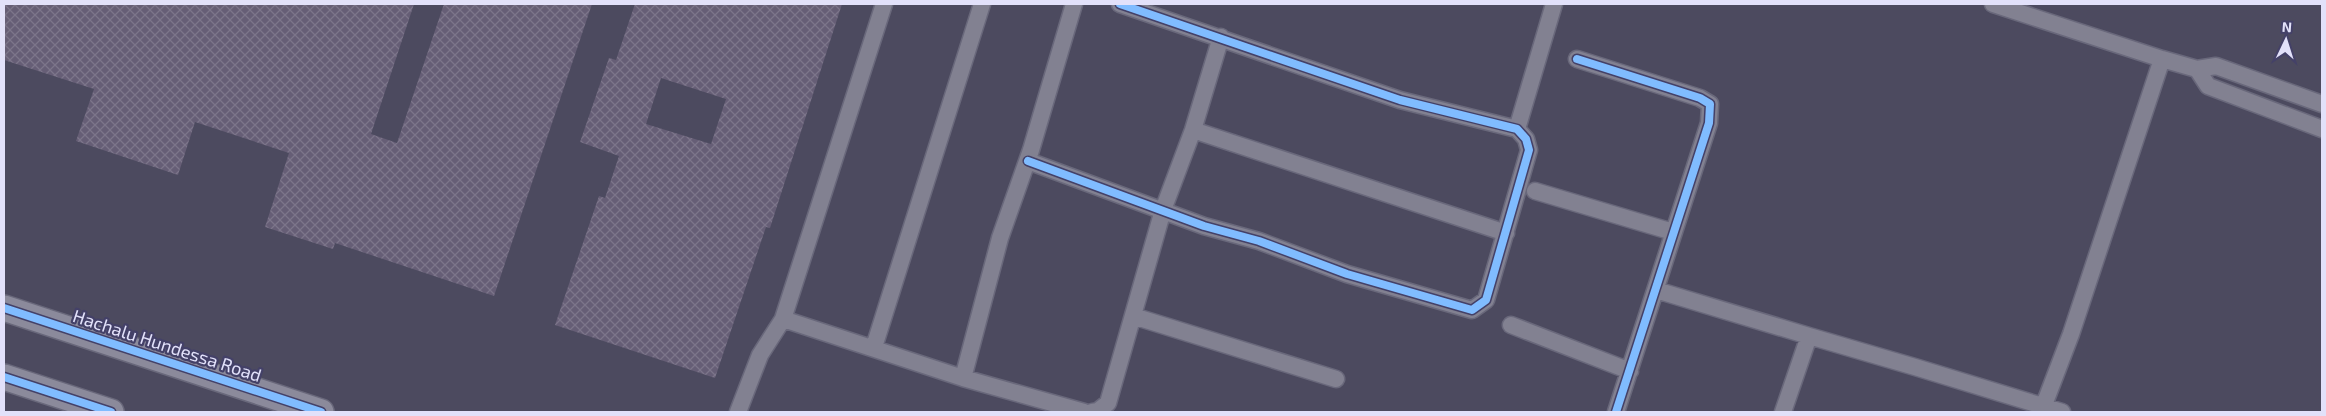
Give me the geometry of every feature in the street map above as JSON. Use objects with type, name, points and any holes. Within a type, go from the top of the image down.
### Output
[{"type":"main road","name":"Hachalu Hundessa Road","points":[[4,308],[321,412]]},
{"type":"main road","points":[[4,377],[111,412]]},
{"type":"street","points":[[738,412],[760,355],[783,319],[884,4]]},
{"type":"street","points":[[874,347],[982,4]]},
{"type":"street","points":[[963,378],[1000,238],[1028,160],[1074,4]]},
{"type":"street","points":[[1028,160],[1204,226],[1259,241],[1347,274],[1472,310],[1486,300],[1529,150],[1526,139],[1517,129],[1400,100],[1318,73],[1221,37],[1120,4]]},
{"type":"street","points":[[1517,129],[1554,4]]},
{"type":"street","points":[[1992,4],[2198,69],[2216,66],[2322,104]]},
{"type":"street","points":[[1092,412],[1098,411],[1108,403],[1163,210],[1193,130],[1221,37]]},
{"type":"street","points":[[1578,59],[1700,98],[1710,104],[1709,123],[1616,412]]},
{"type":"street","points":[[2044,406],[2072,334],[2162,59]]},
{"type":"street","points":[[2198,69],[2208,86],[2322,129]]},
{"type":"street","points":[[1193,130],[1506,233]]},
{"type":"street","points":[[1535,191],[1673,232]]},
{"type":"street","points":[[1656,290],[2062,412]]},
{"type":"street","points":[[1133,316],[1336,379]]},
{"type":"street","points":[[783,319],[874,347],[963,378],[1084,412]]},
{"type":"street","points":[[1511,325],[1630,371]]},
{"type":"street","points":[[1783,412],[1809,336]]},
{"type":"building","points":[[4,4],[414,4],[371,134],[397,143],[444,4],[592,4],[494,296],[335,243],[333,249],[265,227],[289,153],[195,122],[178,175],[76,141],[94,89],[4,60]]},
{"type":"building","points":[[635,4],[842,4],[770,228],[766,227],[715,378],[555,325],[599,196],[605,198],[619,156],[580,142],[609,58],[616,60]],"holes":[[[661,78],[726,99],[711,144],[646,124]]]},
{"type":"cycle path","points":[[1028,161],[1204,226],[1259,241],[1347,274],[1472,310],[1486,300],[1529,150],[1526,139],[1517,129],[1400,100],[1120,4]]},
{"type":"cycle path","points":[[1577,59],[1700,98],[1710,104],[1709,123],[1616,412]]},
{"type":"cycle path","points":[[4,308],[321,412]]},
{"type":"cycle path","points":[[4,377],[111,412]]}]
